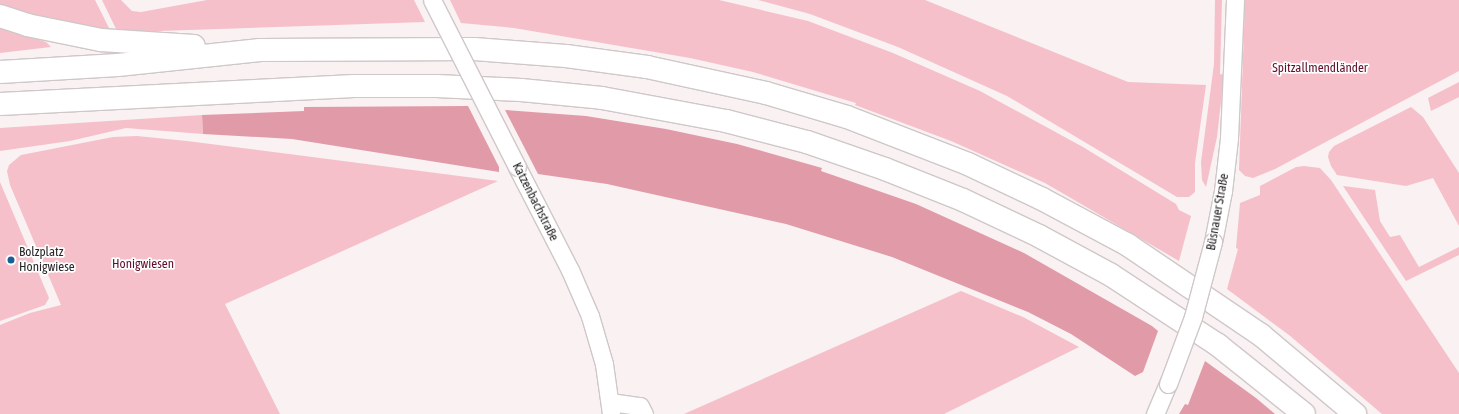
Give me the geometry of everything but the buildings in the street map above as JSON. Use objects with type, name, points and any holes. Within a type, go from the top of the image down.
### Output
[{"type":"highway","points":[[0,16],[34,27],[101,40],[191,46],[231,53]]},
{"type":"highway","points":[[0,72],[118,65],[231,53],[354,48],[474,49],[543,54],[609,62],[724,83],[806,104],[890,133],[1005,180],[1128,245],[1175,275],[1261,335],[1355,414]]},
{"type":"highway","points":[[0,104],[354,86],[521,90],[602,98],[691,114],[807,142],[886,169],[988,211],[1076,255],[1147,298],[1218,345],[1304,414]]},
{"type":"street","name":"Katzenbachstraße","points":[[432,0],[570,270],[590,316],[604,364],[611,408]]},
{"type":"street","name":"Büsnauer Straße","points":[[1155,414],[1193,318],[1213,242],[1223,191],[1229,138],[1235,0]]},
{"type":"street","points":[[611,408],[640,406],[644,414]]},
{"type":"green space","points":[[0,0],[95,0],[110,30],[43,18],[0,6]]},
{"type":"green space","points":[[102,0],[121,0],[132,11],[141,12],[207,0],[414,0],[425,22],[130,32],[117,31]]},
{"type":"green space","points":[[450,0],[719,0],[808,21],[893,53],[980,91],[1083,147],[1176,204],[1179,210],[1191,216],[1179,261],[1045,183],[951,141],[855,105],[856,103],[753,72],[690,58],[514,28],[461,23]]},
{"type":"green space","points":[[758,0],[925,0],[1128,82],[1206,85],[1195,163],[1195,192],[1189,197],[1177,197],[1007,96],[898,47],[810,14]]},
{"type":"green space","points":[[1215,0],[1222,0],[1220,74],[1224,75],[1217,137],[1206,187],[1202,180],[1201,162],[1214,64]]},
{"type":"green space","name":"Spitzallmendländer","points":[[1245,0],[1459,0],[1459,71],[1275,169],[1253,178],[1245,176],[1239,170]]},
{"type":"green space","points":[[0,27],[46,42],[51,47],[0,53]]},
{"type":"green space","points":[[1459,82],[1459,97],[1431,111],[1428,98]]},
{"type":"green space","points":[[1411,107],[1423,117],[1459,173],[1459,226],[1433,178],[1406,186],[1337,175],[1331,166],[1328,157],[1329,152],[1334,146]]},
{"type":"green space","points":[[202,115],[203,134],[126,128],[70,141],[0,151],[0,128]]},
{"type":"green space","name":"Honigwiesen","points":[[137,136],[187,141],[498,181],[225,304],[280,414],[0,414],[0,325],[30,313],[61,305],[10,185],[7,171],[9,165],[21,155],[113,137]]},
{"type":"green space","points":[[1304,166],[1320,168],[1331,180],[1459,373],[1459,414],[1382,414],[1289,335],[1227,289],[1238,249],[1236,248],[1240,203],[1260,195],[1260,186],[1296,167]]},
{"type":"green space","points":[[0,182],[49,298],[45,305],[0,321]]},
{"type":"green space","points":[[1343,186],[1375,190],[1380,221],[1390,237],[1400,235],[1419,267],[1459,247],[1459,255],[1406,281]]},
{"type":"green space","points":[[961,291],[1023,317],[1079,347],[944,414],[684,414]]},
{"type":"shaded area","points":[[468,106],[499,167],[499,172],[292,139],[203,134],[202,115],[304,111],[304,107]]},
{"type":"shaded area","points":[[505,110],[586,116],[666,129],[737,144],[822,168],[821,171],[916,204],[1024,253],[1152,326],[1158,331],[1143,372],[1135,376],[1071,334],[1028,312],[892,257],[786,224],[607,184],[538,174]]},
{"type":"shaded area","points":[[1205,361],[1256,398],[1275,414],[1179,414],[1185,404],[1188,405]]},
{"type":"place","name":"Bolzplatz Honigwiese","points":[[11,260]]}]
